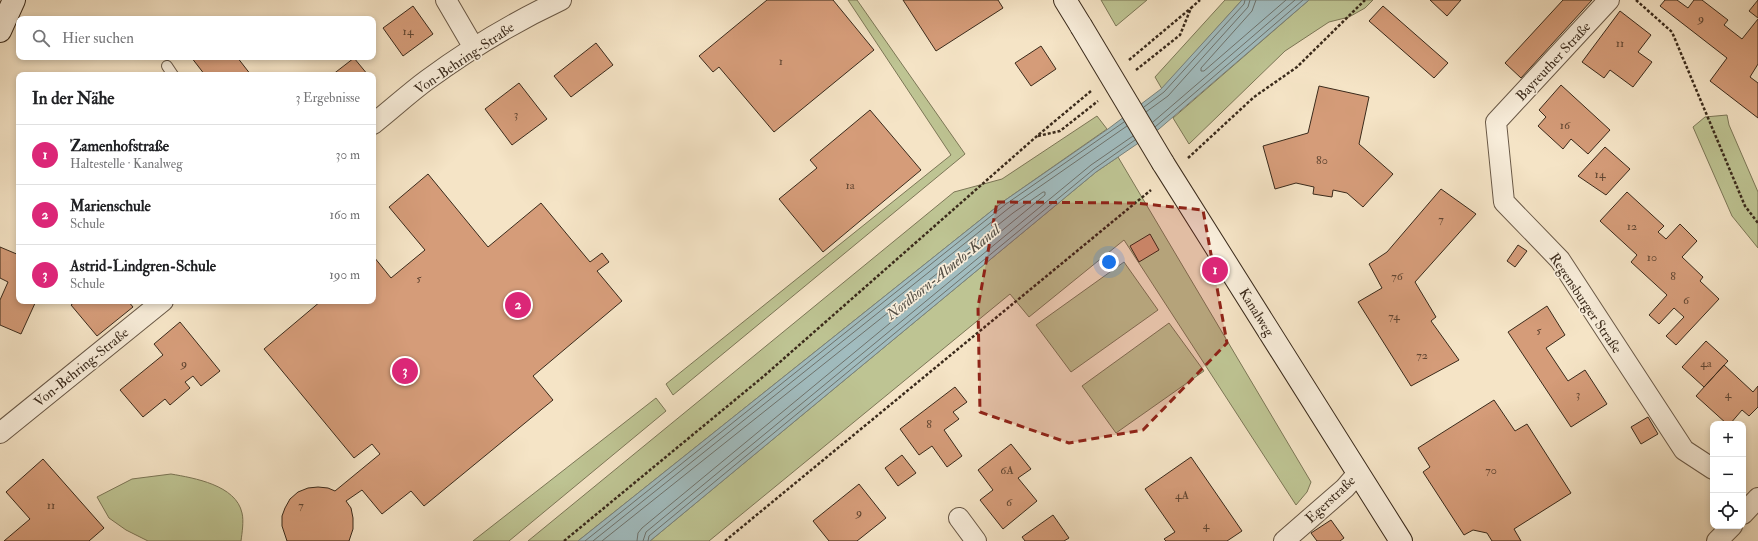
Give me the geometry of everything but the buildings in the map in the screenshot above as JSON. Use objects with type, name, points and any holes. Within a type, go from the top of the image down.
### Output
[{"type":"street","points":[[0,31],[14,0]]},
{"type":"street","points":[[446,0],[474,48]]},
{"type":"street","name":"Von-Behring-Straße","points":[[376,122],[427,80],[474,48],[523,18],[561,0]]},
{"type":"street","name":"Kanalweg","points":[[1065,0],[1167,169],[1401,541]]},
{"type":"street","name":"Bayreuther Straße","points":[[1496,122],[1609,0]]},
{"type":"street","name":"Regensburger Straße","points":[[1496,122],[1504,202],[1560,260],[1684,450],[1710,467]]},
{"type":"street","name":"Von-Behring-Straße","points":[[0,433],[159,304]]},
{"type":"street","name":"Egerstraße","points":[[1284,541],[1345,488],[1358,473]]},
{"type":"street","points":[[1746,490],[1758,498],[1746,511]]},
{"type":"street","points":[[959,518],[976,541]]},
{"type":"street","points":[[1717,541],[1729,529]]},
{"type":"lane","points":[[167,66],[171,72]]},
{"type":"path","points":[[564,541],[764,376],[1037,136],[1200,0]]},
{"type":"path","points":[[725,541],[1167,169],[1254,97],[1297,67],[1365,0]]},
{"type":"path","points":[[1636,0],[1672,32],[1745,206],[1758,223]]},
{"type":"path","points":[[1180,35],[1191,8]]},
{"type":"highlighted area","points":[[997,202],[1135,203],[1203,210],[1227,343],[1143,430],[1069,443],[980,412],[978,307]]},
{"type":"green space","points":[[848,0],[857,0],[965,154],[673,395],[666,384],[951,155]]},
{"type":"green space","points":[[1101,0],[1147,0],[1116,26]]},
{"type":"green space","points":[[1225,0],[1242,0],[1162,89],[1155,77]]},
{"type":"green space","points":[[1309,0],[1373,0],[1365,8],[1349,17],[1329,22],[1285,51],[1189,144],[1173,118]]},
{"type":"green space","points":[[1727,115],[1729,125],[1758,192],[1758,248],[1732,216],[1693,127],[1705,117]]},
{"type":"green space","points":[[1097,116],[1107,129],[1004,201],[578,541],[528,541],[954,192],[1002,179]]},
{"type":"green space","points":[[1118,157],[1311,482],[1307,492],[1296,505],[1124,240],[1029,317],[1010,294],[709,541],[650,541],[1096,172]]},
{"type":"green space","points":[[1124,262],[1158,310],[1071,372],[1036,325]]},
{"type":"green space","points":[[1169,323],[1204,371],[1116,433],[1082,386]]},
{"type":"green space","points":[[656,398],[666,411],[509,541],[473,541]]},
{"type":"green space","points":[[171,474],[213,484],[232,496],[238,503],[243,516],[241,541],[148,541],[126,530],[109,518],[97,497],[132,479]]},
{"type":"water","name":"Nordhorn-Almelo-Kanal","points":[[1242,0],[1309,0],[1159,129],[1096,172],[650,541],[578,541],[1004,201],[1108,129],[1161,89]]},
{"type":"place","name":"Zamenhofstraße","points":[[1215,270]]},
{"type":"place","name":"Marienschule","points":[[518,305]]},
{"type":"place","name":"Astrid-Lindgren-Schule","points":[[405,371]]}]
